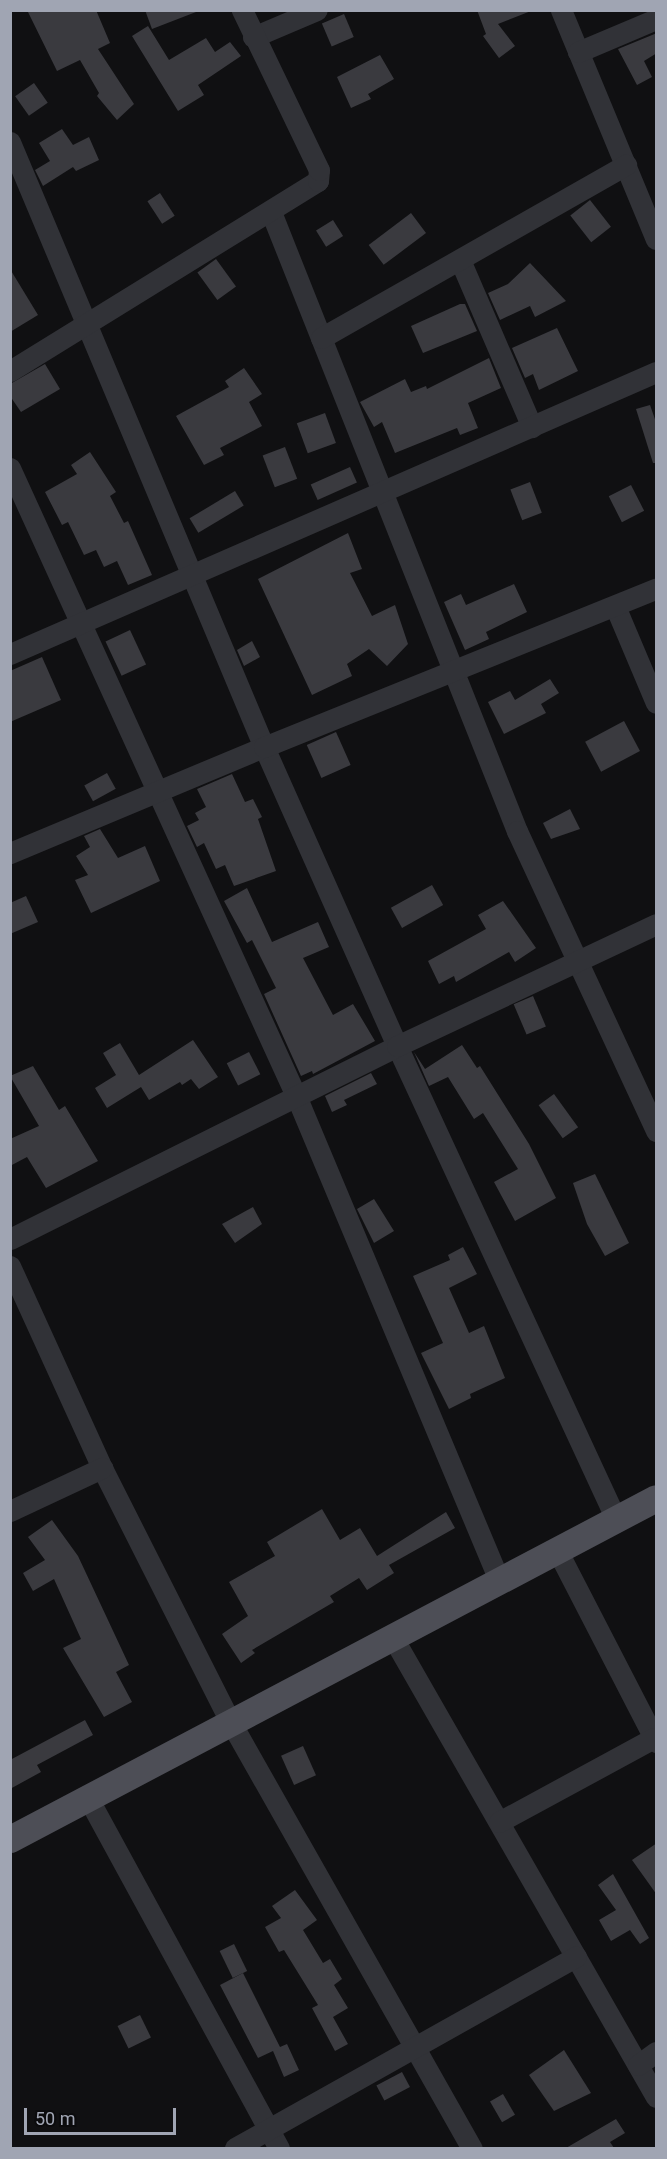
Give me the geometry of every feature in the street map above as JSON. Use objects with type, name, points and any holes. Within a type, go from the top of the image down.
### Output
[{"type":"main road","points":[[10,1839],[230,1721],[657,1498]]},
{"type":"street","points":[[10,371],[271,212],[320,176],[242,10]]},
{"type":"street","points":[[253,37],[317,10]]},
{"type":"street","points":[[561,10],[657,240]]},
{"type":"street","points":[[578,52],[657,19]]},
{"type":"street","points":[[10,142],[84,326],[264,747],[397,1046],[616,1520]]},
{"type":"street","points":[[321,338],[626,165]]},
{"type":"street","points":[[271,212],[380,492],[517,831],[576,963],[657,1131]]},
{"type":"street","points":[[460,260],[532,427]]},
{"type":"street","points":[[10,654],[657,372]]},
{"type":"street","points":[[10,468],[159,790],[297,1098],[499,1580]]},
{"type":"street","points":[[10,853],[452,670],[657,590]]},
{"type":"street","points":[[615,606],[657,703]]},
{"type":"street","points":[[10,1239],[297,1098],[397,1046],[657,924]]},
{"type":"street","points":[[10,1266],[102,1468],[230,1721],[472,2148]]},
{"type":"street","points":[[10,1511],[102,1468]]},
{"type":"street","points":[[499,1822],[655,1740],[557,1550]]},
{"type":"street","points":[[392,1636],[657,2097]]},
{"type":"street","points":[[88,1798],[274,2139]]},
{"type":"street","points":[[235,2148],[274,2139],[416,2050],[576,1957]]},
{"type":"street","points":[[638,2065],[657,2052]]},
{"type":"building","points":[[27,10],[96,10],[110,43],[98,49],[134,104],[117,120],[97,96],[99,93],[80,60],[57,71]]},
{"type":"building","points":[[145,10],[196,10],[196,12],[152,29]]},
{"type":"building","points":[[477,10],[531,11],[498,24],[515,46],[499,58],[483,36],[486,34]]},
{"type":"building","points":[[344,14],[354,37],[332,46],[322,23]]},
{"type":"building","points":[[148,26],[169,60],[206,38],[215,52],[230,42],[241,56],[198,85],[204,95],[178,111],[132,36]]},
{"type":"building","points":[[657,33],[657,53],[644,61],[652,77],[637,85],[618,49]]},
{"type":"building","points":[[380,55],[394,79],[368,94],[371,99],[351,108],[337,77]]},
{"type":"building","points":[[34,83],[48,103],[29,116],[15,96]]},
{"type":"building","points":[[62,129],[73,145],[89,137],[99,160],[76,171],[73,167],[43,186],[35,170],[50,161],[39,143]]},
{"type":"building","points":[[160,193],[175,216],[162,224],[147,201]]},
{"type":"building","points":[[590,200],[611,227],[591,242],[570,215]]},
{"type":"building","points":[[411,213],[426,233],[384,265],[369,245]]},
{"type":"building","points":[[333,220],[343,236],[326,247],[316,231]]},
{"type":"building","points":[[216,259],[236,287],[217,300],[197,273]]},
{"type":"building","points":[[530,263],[566,301],[535,317],[530,306],[500,320],[488,293],[508,284]]},
{"type":"building","points":[[10,269],[38,315],[10,332]]},
{"type":"building","points":[[460,304],[465,304],[477,331],[423,353],[411,326]]},
{"type":"building","points":[[557,328],[578,371],[539,390],[533,374],[525,378],[512,348]]},
{"type":"building","points":[[489,358],[501,388],[468,403],[478,428],[460,435],[457,428],[395,453],[382,422],[374,427],[360,402],[405,379],[411,392],[426,386],[427,389]]},
{"type":"building","points":[[45,364],[60,389],[21,412],[10,396],[10,384]]},
{"type":"building","points":[[244,368],[262,394],[249,402],[262,426],[220,448],[224,455],[204,465],[176,416],[229,387],[225,381]]},
{"type":"building","points":[[650,405],[657,425],[657,463],[653,463],[636,409]]},
{"type":"building","points":[[325,413],[336,443],[308,453],[297,423]]},
{"type":"building","points":[[285,447],[297,479],[275,487],[263,456]]},
{"type":"building","points":[[90,452],[116,492],[110,496],[124,523],[128,521],[152,575],[128,585],[117,561],[104,567],[96,550],[84,555],[68,522],[62,525],[45,492],[77,474],[71,465]]},
{"type":"building","points":[[350,467],[357,483],[318,500],[311,484]]},
{"type":"building","points":[[530,482],[542,513],[522,520],[510,490]]},
{"type":"building","points":[[631,485],[644,511],[622,522],[609,496]]},
{"type":"building","points":[[235,491],[244,506],[198,533],[190,518]]},
{"type":"building","points":[[348,533],[362,569],[350,573],[372,616],[395,605],[408,644],[387,666],[369,649],[347,664],[352,676],[312,695],[258,579]]},
{"type":"building","points":[[514,584],[527,612],[486,632],[489,639],[465,650],[444,602],[461,594],[466,605]]},
{"type":"building","points":[[130,630],[146,664],[122,676],[106,641]]},
{"type":"building","points":[[252,641],[260,657],[244,666],[237,650]]},
{"type":"building","points":[[42,657],[61,700],[10,722],[10,671]]},
{"type":"building","points":[[550,679],[559,693],[541,704],[546,713],[504,734],[488,702],[510,691],[515,700]]},
{"type":"building","points":[[624,721],[640,751],[601,772],[585,742]]},
{"type":"building","points":[[336,732],[351,765],[321,778],[307,745]]},
{"type":"building","points":[[107,773],[116,789],[93,801],[84,786]]},
{"type":"building","points":[[232,774],[245,802],[253,799],[262,817],[258,819],[276,871],[234,886],[225,865],[216,869],[204,843],[197,847],[187,826],[199,820],[195,813],[206,807],[197,789]]},
{"type":"building","points":[[570,809],[580,829],[551,839],[543,823]]},
{"type":"building","points":[[100,829],[118,858],[145,846],[160,881],[91,913],[75,880],[88,875],[76,856],[90,847],[84,836]]},
{"type":"building","points":[[432,885],[443,905],[402,928],[391,908]]},
{"type":"building","points":[[247,888],[272,942],[318,922],[329,947],[303,958],[333,1015],[353,1004],[375,1041],[313,1074],[312,1071],[301,1076],[264,994],[276,988],[252,940],[247,943],[224,901]]},
{"type":"building","points":[[26,896],[38,922],[10,934],[10,903]]},
{"type":"building","points":[[503,901],[536,948],[515,962],[509,952],[456,982],[454,976],[439,984],[428,961],[486,929],[478,915]]},
{"type":"building","points":[[533,996],[546,1026],[527,1035],[514,1004]]},
{"type":"building","points":[[193,1040],[218,1077],[199,1089],[191,1079],[182,1085],[180,1082],[149,1100],[141,1087],[107,1108],[95,1088],[116,1075],[103,1053],[120,1043],[139,1075]]},
{"type":"building","points":[[462,1045],[477,1068],[480,1066],[529,1144],[556,1198],[515,1221],[494,1182],[518,1169],[483,1113],[474,1119],[448,1077],[429,1086],[414,1052],[425,1069]]},
{"type":"building","points":[[249,1052],[260,1074],[238,1086],[227,1063]]},
{"type":"building","points":[[33,1066],[59,1110],[65,1106],[98,1161],[46,1188],[27,1157],[10,1166],[10,1139],[39,1126],[10,1076]]},
{"type":"building","points":[[371,1073],[377,1084],[344,1100],[347,1105],[332,1112],[325,1096]]},
{"type":"building","points":[[554,1094],[578,1127],[563,1138],[539,1105]]},
{"type":"building","points":[[595,1174],[629,1243],[605,1256],[587,1224],[573,1183]]},
{"type":"building","points":[[374,1199],[394,1231],[374,1243],[357,1209]]},
{"type":"building","points":[[253,1207],[262,1224],[235,1243],[222,1224]]},
{"type":"building","points":[[463,1247],[477,1274],[449,1288],[469,1333],[484,1326],[505,1378],[470,1394],[471,1398],[449,1409],[421,1353],[443,1343],[413,1276],[450,1260],[448,1255]]},
{"type":"building","points":[[322,1509],[340,1540],[360,1528],[377,1556],[446,1512],[455,1528],[389,1565],[394,1573],[367,1590],[359,1578],[330,1596],[334,1602],[252,1650],[255,1653],[241,1663],[222,1634],[248,1616],[229,1582],[275,1556],[267,1542]]},
{"type":"building","points":[[52,1520],[78,1556],[129,1665],[116,1672],[132,1702],[104,1717],[63,1648],[81,1639],[54,1579],[33,1591],[23,1573],[45,1560],[28,1537]]},
{"type":"building","points":[[85,1720],[93,1735],[37,1765],[41,1772],[10,1789],[10,1760]]},
{"type":"building","points":[[303,1746],[316,1775],[294,1785],[281,1756]]},
{"type":"building","points":[[657,1843],[657,1895],[632,1860]]},
{"type":"building","points":[[613,1874],[649,1938],[640,1944],[630,1930],[611,1941],[599,1920],[616,1910],[598,1885]]},
{"type":"building","points":[[295,1890],[317,1920],[303,1930],[323,1963],[330,1959],[342,1979],[334,1985],[348,2008],[333,2017],[348,2044],[335,2051],[312,2008],[318,2005],[284,1950],[279,1952],[265,1927],[281,1918],[272,1906]]},
{"type":"building","points":[[234,1944],[247,1971],[233,1978],[220,1951]]},
{"type":"building","points":[[243,1973],[280,2047],[287,2044],[299,2070],[284,2077],[273,2051],[258,2058],[220,1985]]},
{"type":"building","points":[[140,2015],[151,2037],[128,2048],[118,2026]]},
{"type":"building","points":[[564,2050],[591,2093],[554,2111],[529,2075]]},
{"type":"building","points":[[402,2072],[410,2087],[384,2101],[376,2086]]},
{"type":"building","points":[[503,2094],[515,2115],[502,2122],[490,2102]]},
{"type":"building","points":[[616,2119],[625,2133],[610,2142],[614,2148],[566,2148]]}]
